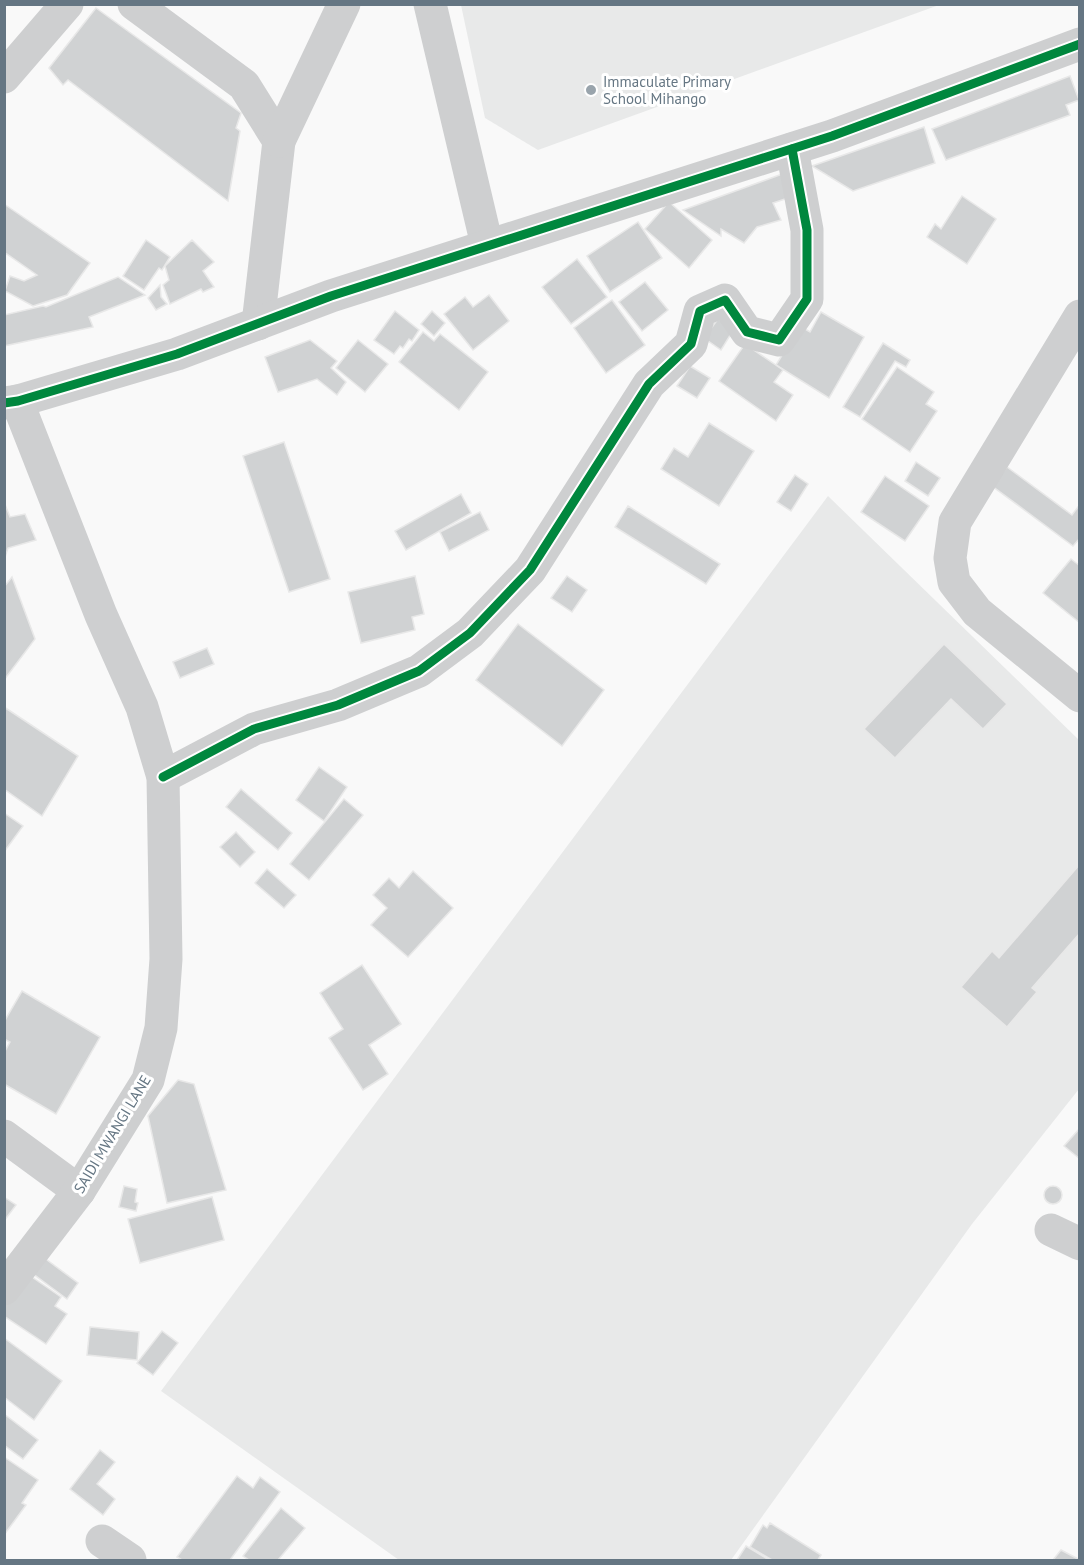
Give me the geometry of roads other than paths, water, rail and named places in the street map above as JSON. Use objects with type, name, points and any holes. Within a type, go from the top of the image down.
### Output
[{"type":"street","points":[[4,77],[67,4]]},
{"type":"street","points":[[134,4],[244,85],[279,141]]},
{"type":"street","points":[[258,324],[279,141],[344,4]]},
{"type":"street","points":[[430,4],[487,245]]},
{"type":"street","points":[[11,402],[177,354],[331,296],[832,136],[1080,44]]},
{"type":"street","points":[[163,777],[255,729],[338,705],[418,670],[470,633],[530,570],[649,384],[691,344],[700,311],[725,300],[747,332],[779,340],[807,298],[807,230],[792,149]]},
{"type":"street","points":[[1080,316],[955,522],[950,558],[954,582],[977,612],[1080,696]]},
{"type":"street","name":"SAIDI MWANGI LANE","points":[[4,1289],[79,1191],[148,1080],[161,1028],[166,959],[163,777],[142,707],[11,402]]},
{"type":"street","points":[[4,1136],[79,1191]]},
{"type":"street","points":[[102,1541],[130,1560]]},
{"type":"place","name":"Immaculate Primary School Mihango","points":[[591,90]]}]
